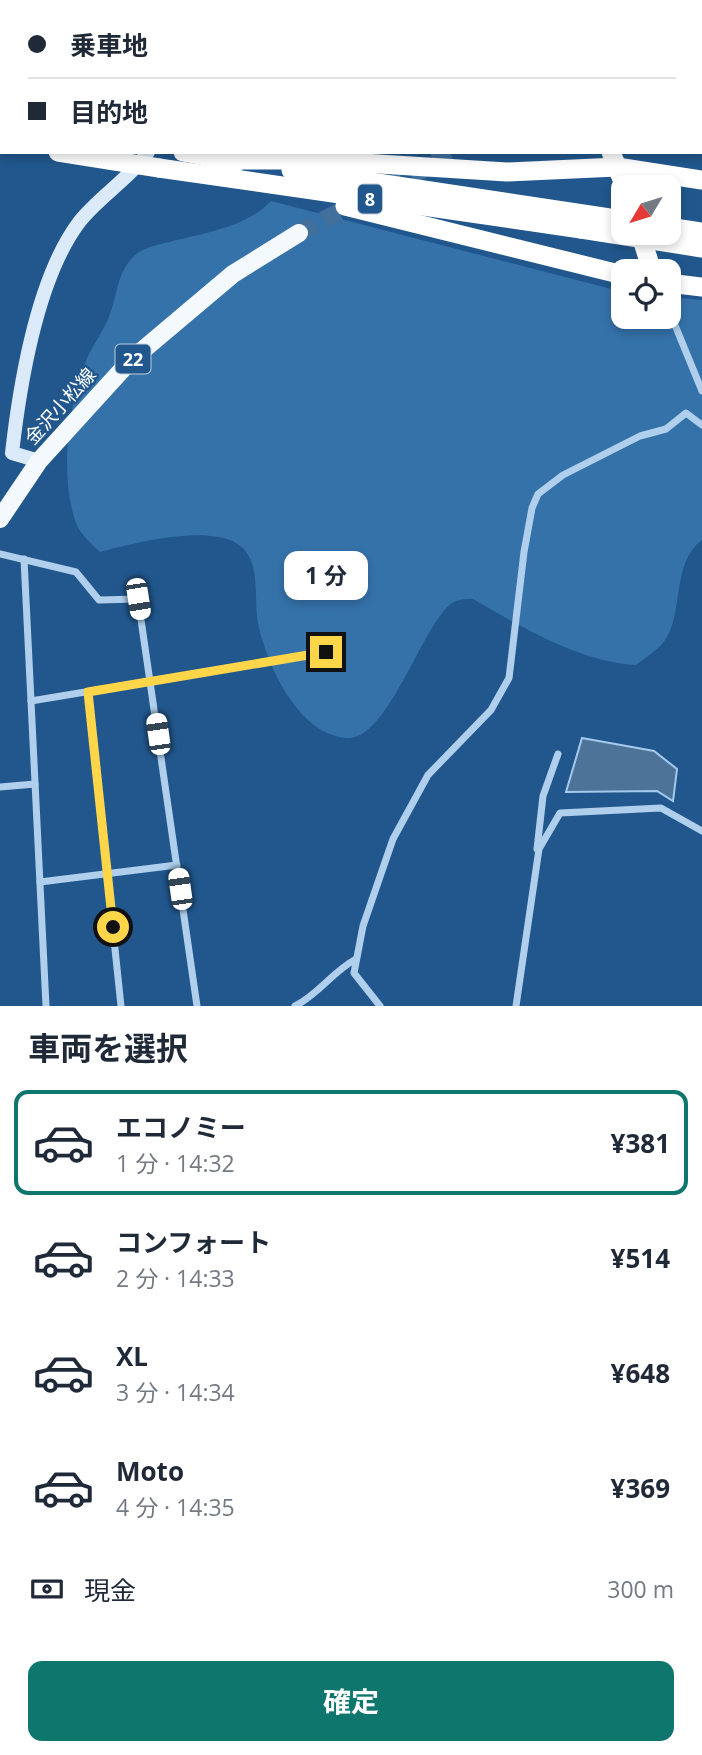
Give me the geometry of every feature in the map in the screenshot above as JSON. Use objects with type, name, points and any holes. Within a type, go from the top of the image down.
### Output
[{"type":"highway","name":"8","points":[[82,154],[224,168],[582,222],[702,248]]},
{"type":"highway","name":"8","points":[[188,154],[224,168],[611,272]]},
{"type":"highway","name":"8","points":[[224,168],[315,160],[507,172],[614,160],[702,180]]},
{"type":"highway","name":"8","points":[[582,222],[611,221]]},
{"type":"highway","points":[[681,229],[702,232]]},
{"type":"highway","points":[[681,284],[702,286]]},
{"type":"main road","name":"金沢小松線","points":[[0,519],[38,461],[131,360],[233,274],[299,233]]},
{"type":"street","points":[[38,461],[12,453],[19,394],[53,271],[80,222],[131,174],[154,160]]},
{"type":"street","points":[[677,329],[702,391]]},
{"type":"street","points":[[380,1006],[354,973],[379,875],[393,839],[428,775],[491,710],[509,678],[524,552],[532,508],[538,494],[563,475],[640,436],[666,429],[686,413],[702,425]]},
{"type":"street","points":[[0,554],[76,572],[99,600],[138,599],[197,1006]]},
{"type":"street","points":[[24,559],[46,1006]]},
{"type":"street","points":[[31,701],[326,652]]},
{"type":"street","points":[[88,692],[121,1006]]},
{"type":"street","points":[[516,1006],[543,796],[558,754]]},
{"type":"street","points":[[0,787],[35,784]]},
{"type":"street","points":[[536,864],[539,849],[560,813],[661,808],[702,831]]},
{"type":"street","points":[[40,882],[177,865]]},
{"type":"street","points":[[295,1006],[322,989],[339,968],[356,960]]},
{"type":"shaded area","points":[[271,201],[611,289],[611,329],[681,329],[681,298],[702,300],[702,540],[692,550],[686,562],[671,629],[655,650],[636,665],[593,657],[552,641],[473,599],[460,600],[452,603],[441,615],[404,680],[376,722],[361,734],[346,738],[329,734],[314,725],[300,712],[279,680],[259,628],[254,570],[245,550],[236,543],[206,536],[169,537],[100,552],[83,535],[76,523],[68,483],[71,417],[81,375],[108,319],[124,269],[134,256],[146,248],[210,232],[249,218]]},
{"type":"shaded area","points":[[582,738],[654,751],[677,769],[673,801],[657,791],[566,792]]},
{"type":"tunnel","points":[[387,188],[451,154]]},
{"type":"tunnel","points":[[299,233],[359,202]]},
{"type":"route","points":[[113,927],[88,692],[326,652]]}]
